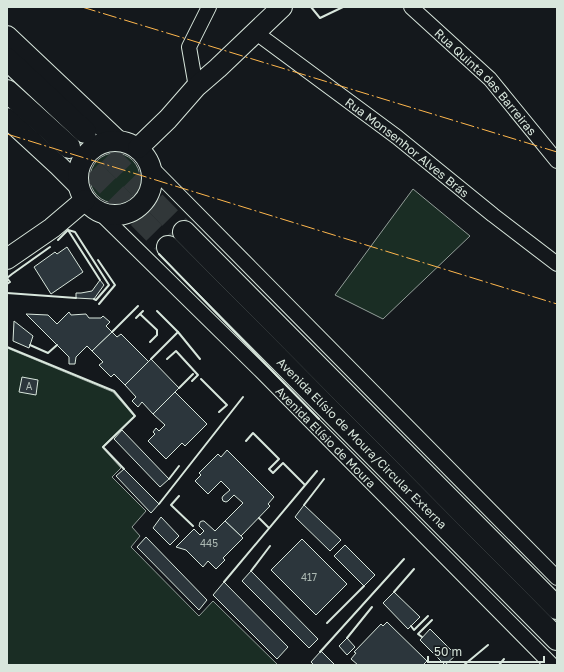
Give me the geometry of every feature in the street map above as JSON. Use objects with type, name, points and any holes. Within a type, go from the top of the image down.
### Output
[{"type":"highway","points":[[7,59],[85,132]]},
{"type":"highway","points":[[7,91],[69,147]]},
{"type":"highway","name":"Avenida Elísio de Moura/Circular Externa","points":[[184,232],[557,608]]},
{"type":"highway","name":"Avenida Elísio de Moura/Circular Externa","points":[[168,247],[557,639]]},
{"type":"street","points":[[196,87],[189,47],[209,7]]},
{"type":"street","points":[[138,148],[168,119],[196,87],[282,7]]},
{"type":"street","name":"Rua Quinta das Barreiras","points":[[411,7],[490,79],[557,161]]},
{"type":"street","name":"Rua Monsenhor Alves Brás","points":[[255,32],[397,136],[493,215],[557,264]]},
{"type":"street","points":[[7,36],[102,124],[117,140]]},
{"type":"street","points":[[7,118],[59,166],[87,199],[110,215],[122,215],[134,210],[143,202],[150,192],[152,180],[151,167]]},
{"type":"street","points":[[87,199],[78,174],[80,163],[87,153],[95,146],[106,141],[117,140],[129,143],[138,148],[146,157],[151,167],[557,578]]},
{"type":"street","points":[[7,259],[52,228],[87,199]]},
{"type":"street","name":"Avenida Elísio de Moura","points":[[87,199],[262,372],[552,665]]},
{"type":"green space","points":[[110,153],[120,153],[133,160],[140,173],[140,183],[133,196],[120,203],[110,203],[101,199],[94,192],[90,183],[90,173],[94,164],[101,157]]},
{"type":"green space","points":[[413,189],[470,236],[383,319],[335,295]]},
{"type":"green space","points":[[7,348],[113,392],[134,416],[102,447],[121,468],[112,477],[146,511],[132,527],[140,536],[131,547],[199,616],[213,601],[278,665],[7,664]]},
{"type":"building","points":[[67,247],[83,272],[51,294],[34,267],[55,252],[57,254]]},
{"type":"building","points":[[100,280],[104,285],[94,299],[76,298],[76,293],[92,291]]},
{"type":"building","points":[[69,312],[71,315],[86,314],[89,318],[101,318],[103,316],[110,322],[106,326],[112,332],[92,351],[87,346],[76,357],[75,364],[69,364],[69,357],[26,314],[48,315],[57,324]]},
{"type":"building","points":[[14,321],[33,336],[29,348],[13,341]]},
{"type":"building","points":[[112,332],[117,337],[121,334],[149,362],[125,385],[114,374],[111,377],[99,365],[103,362],[92,351]]},
{"type":"building","points":[[151,359],[179,388],[153,414],[142,402],[138,407],[132,401],[136,397],[125,385]]},
{"type":"building","points":[[22,377],[38,380],[36,395],[19,392]]},
{"type":"building","points":[[175,392],[207,424],[185,446],[182,443],[166,459],[148,441],[155,434],[153,432],[156,428],[159,431],[165,425],[153,414]]},
{"type":"building","points":[[122,430],[169,479],[160,487],[114,439]]},
{"type":"building","points":[[227,450],[274,497],[268,504],[270,506],[241,536],[225,521],[243,503],[234,495],[228,501],[223,501],[223,496],[230,490],[221,481],[208,494],[195,481],[201,475],[199,473],[218,454],[221,457]]},
{"type":"building","points":[[124,469],[159,504],[151,513],[116,476]]},
{"type":"building","points":[[304,505],[341,540],[330,551],[295,517]]},
{"type":"building","points":[[161,517],[179,536],[170,545],[153,528]]},
{"type":"building","points":[[204,521],[215,531],[225,521],[243,538],[223,558],[225,560],[216,569],[208,561],[203,567],[186,550],[176,547],[194,529],[200,535],[204,531],[199,526],[200,522]]},
{"type":"building","points":[[146,537],[207,600],[199,610],[137,547]]},
{"type":"building","points":[[302,539],[347,584],[316,615],[271,570]]},
{"type":"building","points":[[345,545],[375,575],[364,586],[334,556]]},
{"type":"building","points":[[251,571],[318,639],[309,648],[242,581]]},
{"type":"building","points":[[224,582],[288,647],[277,659],[213,595]]},
{"type":"building","points":[[394,592],[420,617],[408,629],[383,603]]},
{"type":"building","points":[[387,622],[427,661],[423,665],[358,665],[351,659],[356,653],[354,652],[381,624],[383,626]]},
{"type":"building","points":[[430,629],[456,655],[445,665],[420,640]]},
{"type":"building","points":[[347,638],[355,647],[347,655],[339,646]]},
{"type":"building","points":[[321,651],[335,665],[314,665],[311,662]]},
{"type":"tunnel","points":[[85,132],[184,232]]},
{"type":"tunnel","points":[[69,147],[168,247]]},
{"type":"wall","points":[[311,7],[320,18],[343,7]]},
{"type":"wall","points":[[68,230],[75,232],[109,285],[96,300],[94,299]]},
{"type":"wall","points":[[58,240],[68,230],[100,280]]},
{"type":"wall","points":[[7,284],[10,282],[7,278],[50,247]]},
{"type":"wall","points":[[159,254],[319,419]]},
{"type":"wall","points":[[98,260],[115,285],[99,304]]},
{"type":"wall","points":[[7,293],[76,298]]},
{"type":"wall","points":[[112,332],[138,306]]},
{"type":"wall","points":[[136,318],[143,311]]},
{"type":"wall","points":[[157,311],[178,332],[200,359]]},
{"type":"wall","points":[[140,314],[157,330],[157,335],[150,342]]},
{"type":"wall","points":[[151,359],[178,332]]},
{"type":"wall","points":[[30,345],[48,353],[57,345]]},
{"type":"wall","points":[[7,347],[114,391],[135,416],[103,447],[124,469]]},
{"type":"wall","points":[[167,359],[176,351],[198,375],[192,381]]},
{"type":"wall","points":[[179,388],[193,374]]},
{"type":"wall","points":[[201,379],[227,405],[219,412]]},
{"type":"wall","points":[[159,504],[243,397]]},
{"type":"wall","points":[[246,441],[253,433],[279,459],[269,469],[273,473],[283,463],[305,485]]},
{"type":"wall","points":[[169,479],[179,466]]},
{"type":"wall","points":[[224,582],[317,471]]},
{"type":"wall","points":[[304,505],[324,479]]},
{"type":"wall","points":[[179,496],[171,505],[193,526]]},
{"type":"wall","points":[[259,518],[269,528]]},
{"type":"wall","points":[[251,571],[270,546]]},
{"type":"wall","points":[[320,652],[404,559]]},
{"type":"wall","points":[[394,592],[414,569]]},
{"type":"wall","points":[[327,623],[364,586]]},
{"type":"wall","points":[[347,638],[372,607]]},
{"type":"wall","points":[[411,626],[414,630],[428,616]]},
{"type":"wall","points":[[422,637],[418,634],[432,620]]},
{"type":"wall","points":[[464,665],[488,645]]},
{"type":"wall","points":[[499,665],[504,659]]},
{"type":"power","points":[[82,7],[557,152]]},
{"type":"power","points":[[7,134],[557,304]]}]
